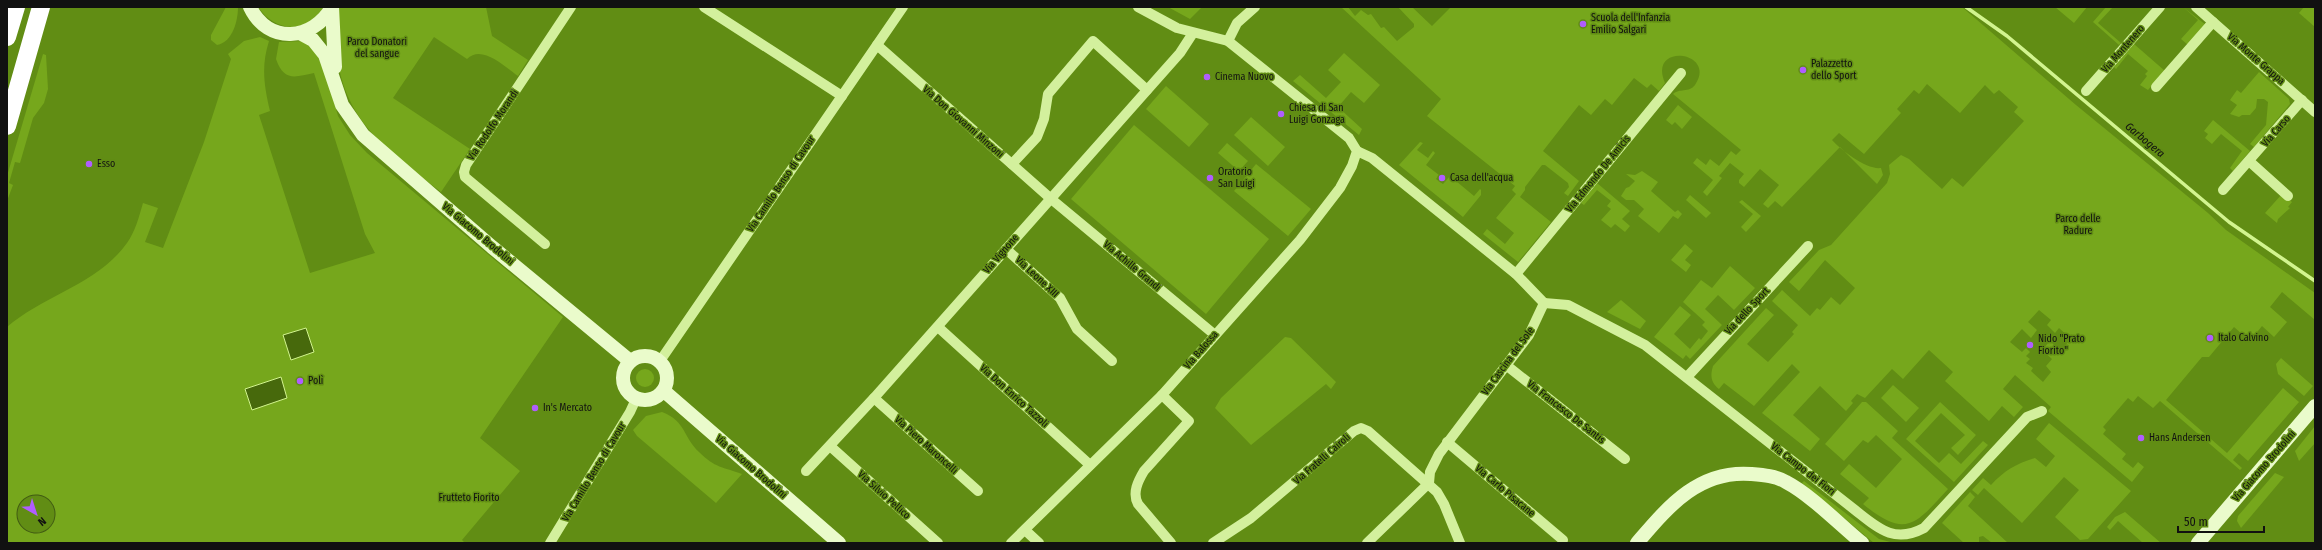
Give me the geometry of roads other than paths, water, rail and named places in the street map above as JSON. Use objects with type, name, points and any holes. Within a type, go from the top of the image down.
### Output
[{"type":"highway","points":[[7,37],[16,7]]},
{"type":"highway","points":[[7,126],[41,7]]},
{"type":"street","points":[[250,7],[258,20],[269,29],[284,34],[300,33],[319,24],[332,7]]},
{"type":"street","name":"Via Giacomo Brodolini","points":[[332,7],[332,35],[338,96]]},
{"type":"street","name":"Via Rodolfo Morandi","points":[[545,244],[466,177],[464,172],[466,165],[571,7]]},
{"type":"street","points":[[704,7],[842,96]]},
{"type":"street","name":"Via Camillo Benso di Cavour","points":[[660,361],[903,7]]},
{"type":"street","points":[[1138,7],[1177,28],[1228,41],[1349,138],[1357,151],[1372,158],[1388,170],[1516,274],[1544,303]]},
{"type":"street","points":[[1228,41],[1237,24],[1256,7]]},
{"type":"street","name":"Via Montenero","points":[[2086,90],[2160,7]]},
{"type":"street","name":"Via Monte Grappa","points":[[2196,7],[2315,112]]},
{"type":"street","points":[[2156,87],[2213,22]]},
{"type":"street","name":"Via Giacomo Brodolini","points":[[300,33],[313,40],[325,55],[338,96],[355,126],[377,148],[492,247],[630,361]]},
{"type":"street","name":"Via Vignone","points":[[806,471],[938,327],[1050,198],[1180,54],[1193,33]]},
{"type":"street","points":[[1012,164],[1037,137],[1044,119],[1048,94],[1093,41],[1147,90]]},
{"type":"street","name":"Via Don Giovanni Minzoni","points":[[877,45],[1050,198]]},
{"type":"street","name":"Via Edmondo De Amicis","points":[[1516,274],[1681,73]]},
{"type":"street","name":"Via Carso","points":[[2224,190],[2302,100]]},
{"type":"street","name":"Via Balossa","points":[[1011,543],[1162,395],[1276,268],[1314,222],[1348,175],[1357,151]]},
{"type":"street","points":[[2249,161],[2288,196]]},
{"type":"street","name":"Via Achille Grandi","points":[[1050,198],[1215,335]]},
{"type":"street","name":"Via dello Sport","points":[[1687,377],[1808,246]]},
{"type":"street","name":"Via Leone XIII","points":[[1006,249],[1060,298],[1077,329],[1112,361]]},
{"type":"street","name":"Via Campo dei Fiori","points":[[1544,303],[1563,304],[1581,310],[1646,345],[1877,527],[1898,535],[1907,535],[1924,528],[2027,416],[2042,411]]},
{"type":"street","name":"Via Cascina del Sole","points":[[1429,483],[1434,463],[1447,442],[1529,335],[1544,303]]},
{"type":"street","name":"Via Don Enrico Tazzoli","points":[[938,327],[1090,465]]},
{"type":"street","points":[[642,356],[648,356],[660,361],[668,375],[664,391],[654,399],[636,399],[626,390],[622,378],[623,372],[630,361],[642,356]]},
{"type":"street","name":"Via Francesco De Santis","points":[[1506,365],[1625,459]]},
{"type":"street","name":"Via Giacomo Brodolini","points":[[664,391],[839,543]]},
{"type":"street","points":[[1162,395],[1189,421],[1144,471],[1137,484],[1136,496],[1138,504],[1171,543]]},
{"type":"street","name":"Via Piero Maroncelli","points":[[874,398],[978,491]]},
{"type":"street","name":"Via Camillo Benso di Cavour","points":[[550,543],[636,399]]},
{"type":"street","name":"Via Giacomo Brodolini","points":[[2198,543],[2315,406]]},
{"type":"street","name":"Via Fratelli Cairoli","points":[[1213,543],[1251,518],[1354,431],[1361,428],[1368,431],[1414,473],[1429,483]]},
{"type":"street","name":"Via Carlo Pisacane","points":[[1447,442],[1563,540]]},
{"type":"street","name":"Via Silvio Pellico","points":[[830,446],[938,543]]},
{"type":"street","points":[[1637,543],[1666,509],[1687,491],[1711,478],[1742,473],[1772,476],[1787,482],[1862,543]]},
{"type":"street","points":[[1367,543],[1429,483],[1444,504],[1460,543]]},
{"type":"street","points":[[1025,530],[1039,543]]},
{"type":"waterway","name":"Garbogera","points":[[1966,7],[2007,36],[2229,222],[2315,281]]},
{"type":"place","name":"Scuola dell'Infanzia Emilio Salgari","points":[[1583,24]]},
{"type":"place","name":"Palazzetto dello Sport","points":[[1803,70]]},
{"type":"place","name":"Cinema Nuovo","points":[[1207,77]]},
{"type":"place","name":"Chiesa di San Luigi Gonzaga","points":[[1281,114]]},
{"type":"place","name":"Esso","points":[[89,164]]},
{"type":"place","name":"Oratorio San Luigi","points":[[1210,178]]},
{"type":"place","name":"Casa dell'acqua","points":[[1442,178]]},
{"type":"place","name":"Italo Calvino","points":[[2210,338]]},
{"type":"place","name":"Nido \"Prato Fiorito\"","points":[[2030,345]]},
{"type":"place","name":"Polì","points":[[300,381]]},
{"type":"place","name":"In's Mercato","points":[[535,408]]},
{"type":"place","name":"Hans Andersen","points":[[2141,438]]},
{"type":"park label","name":"Parco Donatori del sangue","points":[[377,48]]},
{"type":"park label","name":"Parco delle Radure","points":[[2078,224]]},
{"type":"park label","name":"Frutteto Fiorito","points":[[469,498]]}]
